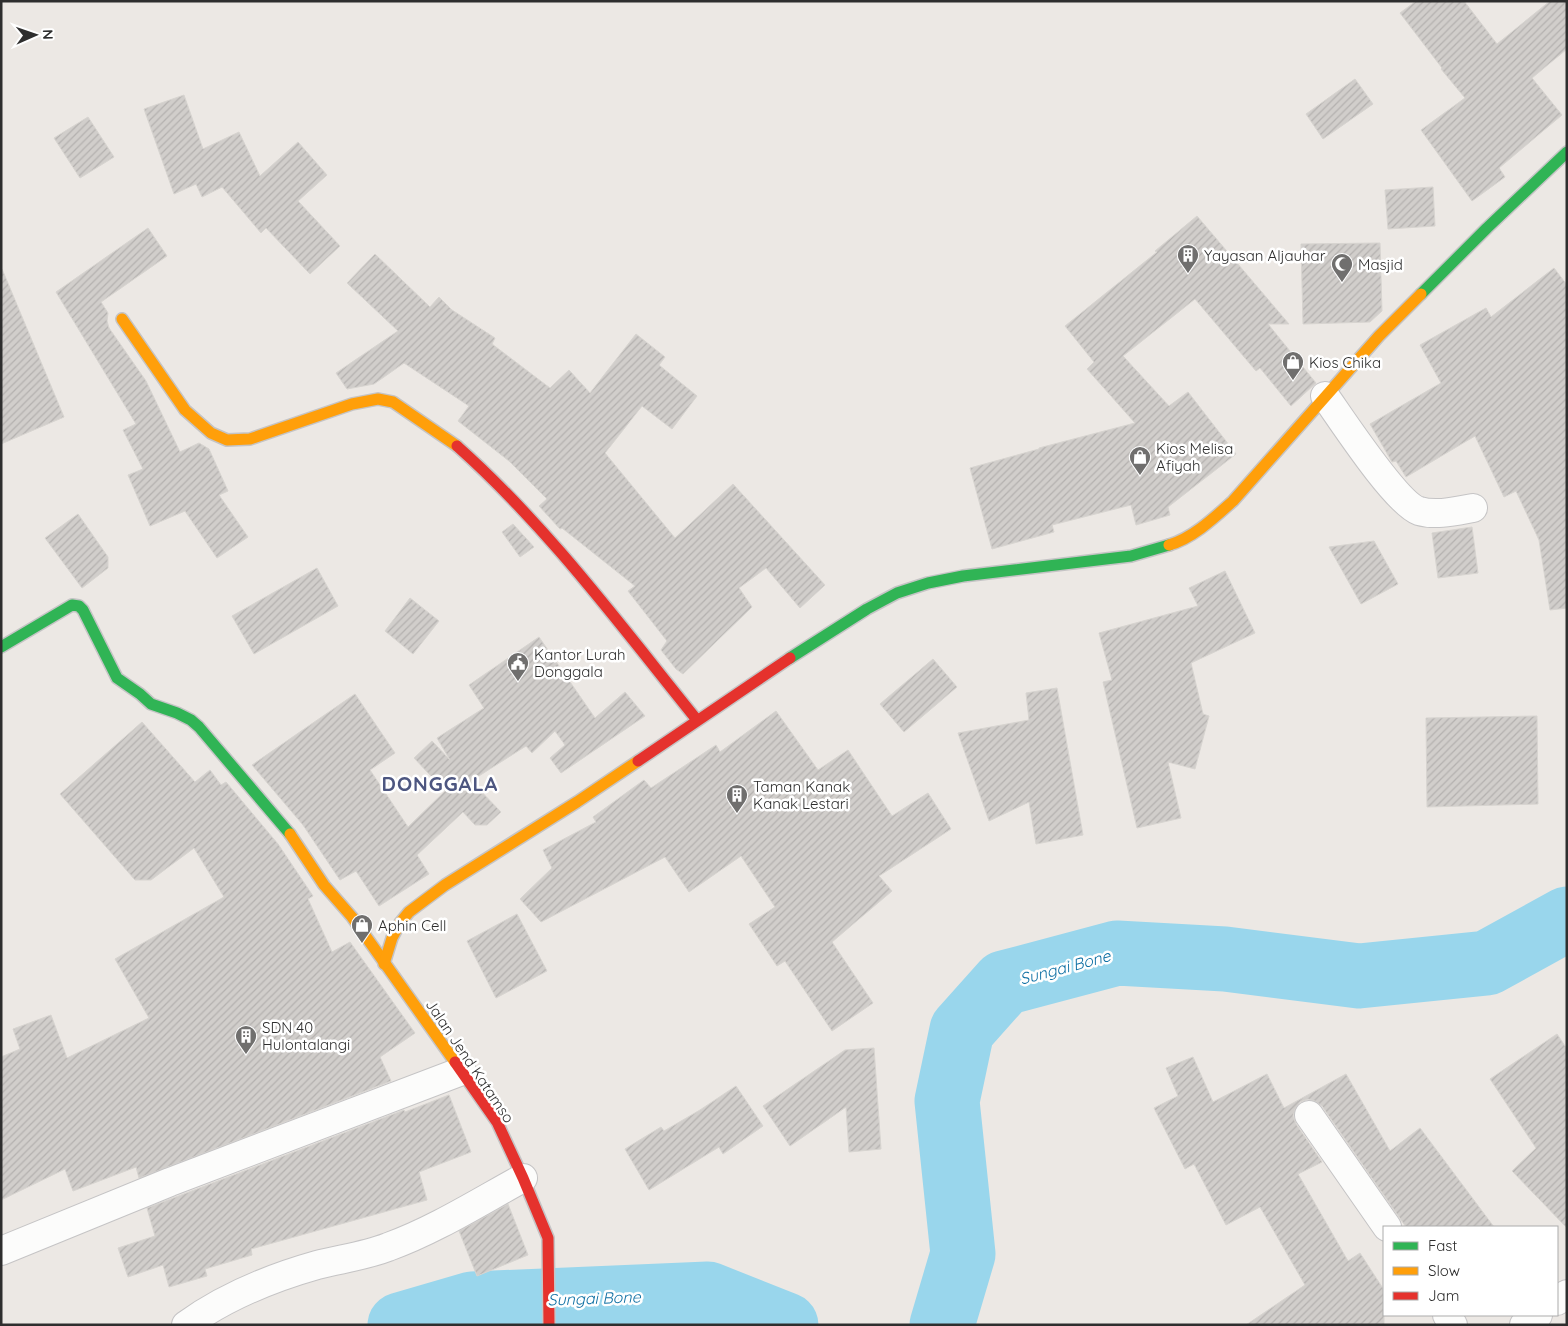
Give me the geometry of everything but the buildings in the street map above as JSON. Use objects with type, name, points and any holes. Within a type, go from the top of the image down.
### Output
[{"type":"street","points":[[384,964],[392,938],[400,923],[410,912],[445,885],[576,802],[826,634],[897,593],[963,576],[1131,556],[1180,542],[1233,501],[1379,336],[1480,235],[1567,152]]},
{"type":"street","points":[[122,319],[185,410],[211,434],[227,440],[250,439],[352,404],[378,399],[394,402],[411,413],[452,442],[489,476],[554,545],[697,720]]},
{"type":"street","points":[[1325,396],[1389,485],[1403,500],[1418,510],[1438,513],[1473,508]]},
{"type":"street","name":"Jalan Jend Katamso","points":[[1,647],[72,605],[79,606],[84,610],[117,678],[151,704],[177,712],[199,727],[291,835],[324,885],[352,918],[497,1122],[548,1238],[549,1325]]},
{"type":"street","points":[[1,1251],[170,1182],[462,1071]]},
{"type":"street","points":[[1309,1115],[1386,1226]]},
{"type":"street","points":[[186,1325],[253,1287],[316,1266],[387,1248],[438,1225],[523,1178]]},
{"type":"street","points":[[1524,1325],[1537,1316]]},
{"type":"waterway","name":"Sungai Bone","points":[[942,1325],[963,1254],[947,1101],[962,1030],[1004,983],[1117,953],[1225,959],[1359,976],[1487,963],[1567,919]]},
{"type":"waterway","name":"Sungai Bone","points":[[400,1325],[472,1304],[708,1294],[786,1325]]},
{"type":"traffic: fast","points":[[1421,294],[1567,152]]},
{"type":"traffic: fast","points":[[790,658],[867,609],[897,593],[928,583],[963,576],[1131,556],[1169,545]]},
{"type":"traffic: fast","points":[[1,647],[72,605],[79,606],[83,610],[117,678],[151,704],[177,713],[191,720],[199,727],[290,834]]},
{"type":"traffic: slow","points":[[1169,545],[1195,532],[1211,521],[1233,501],[1379,336],[1421,294]]},
{"type":"traffic: slow","points":[[122,319],[185,410],[211,433],[227,440],[250,439],[352,404],[378,399],[393,402],[457,446]]},
{"type":"traffic: slow","points":[[384,964],[392,938],[400,923],[409,912],[445,885],[577,802],[638,761]]},
{"type":"traffic: slow","points":[[290,834],[324,885],[352,917],[455,1062]]},
{"type":"traffic: jam","points":[[457,446],[522,510],[583,578],[697,720]]},
{"type":"traffic: jam","points":[[638,761],[790,658]]},
{"type":"traffic: jam","points":[[455,1062],[497,1122],[548,1238],[549,1325]]},
{"type":"place","name":"Yayasan Aljauhar","points":[[1188,274]]},
{"type":"place","name":"Masjid","points":[[1342,283]]},
{"type":"place","name":"Kios Chika","points":[[1293,381]]},
{"type":"place","name":"Kios Melisa Afiyah","points":[[1140,476]]},
{"type":"place","name":"Kantor Lurah Donggala","points":[[518,682]]},
{"type":"place","name":"Taman Kanak Kanak Lestari","points":[[737,814]]},
{"type":"place","name":"Aphin Cell","points":[[362,944]]},
{"type":"place","name":"SDN 40 Hulontalangi","points":[[246,1055]]},
{"type":"district","name":"DONGGALA","points":[[440,783]]}]
